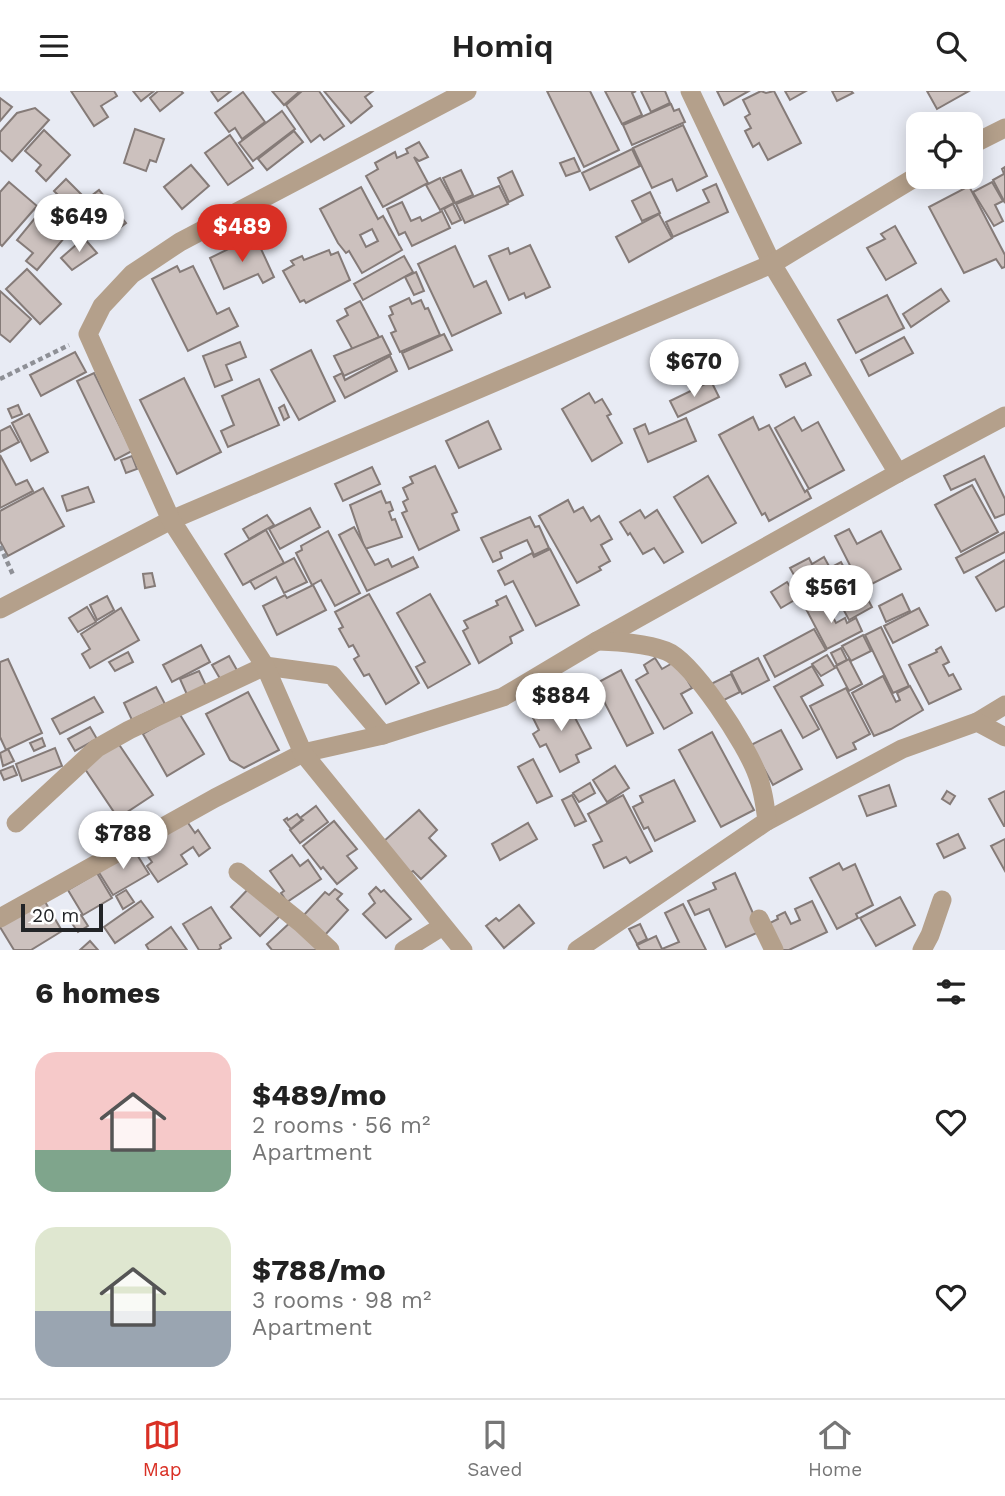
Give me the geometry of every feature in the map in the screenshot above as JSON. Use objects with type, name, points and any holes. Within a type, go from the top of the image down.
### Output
[{"type":"street","points":[[463,950],[303,753],[265,666],[171,520],[88,334],[102,306],[132,274],[180,242],[467,91]]},
{"type":"street","points":[[691,91],[772,264],[898,473]]},
{"type":"street","points":[[983,139],[1005,128]]},
{"type":"street","points":[[0,609],[171,520],[772,264],[906,183]]},
{"type":"street","points":[[0,918],[179,817],[303,753],[383,735],[503,697],[597,641],[898,473],[1005,417]]},
{"type":"street","points":[[597,641],[625,642],[667,651],[690,668],[736,734],[757,773],[767,821]]},
{"type":"street","points":[[16,823],[97,748],[265,666],[332,675],[383,735]]},
{"type":"street","points":[[577,950],[767,821],[902,749],[977,722],[1005,705]]},
{"type":"street","points":[[977,722],[1005,737]]},
{"type":"street","points":[[238,872],[330,950]]},
{"type":"street","points":[[922,950],[942,900]]},
{"type":"street","points":[[759,919],[774,950]]},
{"type":"street","points":[[404,950],[443,926]]},
{"type":"path","points":[[0,379],[88,334]]},
{"type":"path","points":[[0,546],[21,599]]},
{"type":"building","points":[[71,91],[114,91],[117,96],[101,106],[108,117],[94,126]]},
{"type":"building","points":[[133,91],[154,91],[141,101]]},
{"type":"building","points":[[158,91],[183,93],[160,111],[150,98]]},
{"type":"building","points":[[211,91],[231,91],[218,101]]},
{"type":"building","points":[[272,91],[300,91],[284,105]]},
{"type":"building","points":[[302,91],[319,91],[344,126],[324,140],[320,135],[311,142],[286,105]]},
{"type":"building","points":[[324,91],[373,91],[365,97],[372,106],[351,123]]},
{"type":"building","points":[[547,91],[590,91],[619,150],[584,167]]},
{"type":"building","points":[[605,91],[636,91],[632,93],[642,115],[622,124]]},
{"type":"building","points":[[641,91],[665,91],[670,103],[651,112]]},
{"type":"building","points":[[717,91],[749,91],[724,105]]},
{"type":"building","points":[[761,91],[774,91],[801,143],[768,160],[759,143],[753,147],[745,131],[751,128],[745,117],[750,114],[743,100]]},
{"type":"building","points":[[785,91],[806,91],[790,100]]},
{"type":"building","points":[[832,91],[851,91],[853,93],[837,101]]},
{"type":"building","points":[[927,91],[969,91],[937,109]]},
{"type":"building","points":[[243,92],[265,122],[242,139],[235,128],[229,132],[215,113]]},
{"type":"building","points":[[0,98],[12,107],[0,121]]},
{"type":"building","points":[[671,104],[674,111],[679,109],[685,122],[632,145],[623,125]]},
{"type":"building","points":[[35,108],[49,120],[12,161],[0,150],[0,132],[17,113]]},
{"type":"building","points":[[282,111],[295,129],[253,161],[239,143]]},
{"type":"building","points":[[683,125],[707,176],[677,191],[672,179],[652,188],[633,148]]},
{"type":"building","points":[[135,129],[164,139],[156,162],[150,160],[146,171],[124,163]]},
{"type":"building","points":[[44,130],[70,155],[46,181],[36,171],[41,165],[25,151]]},
{"type":"building","points":[[294,131],[303,142],[267,170],[258,159]]},
{"type":"building","points":[[230,135],[253,168],[228,185],[205,153]]},
{"type":"building","points":[[419,142],[428,157],[419,161],[414,157],[428,183],[383,207],[366,176],[378,169],[375,163],[395,152],[397,158],[408,153],[406,149]]},
{"type":"building","points":[[632,149],[640,166],[590,190],[582,173]]},
{"type":"building","points":[[574,158],[580,171],[566,176],[560,163]]},
{"type":"building","points":[[191,165],[209,186],[182,209],[164,187]]},
{"type":"building","points":[[1005,167],[1005,203],[993,180],[1004,174],[1002,169]]},
{"type":"building","points":[[461,170],[473,195],[455,203],[443,178]]},
{"type":"building","points":[[512,171],[523,195],[509,202],[498,178]]},
{"type":"building","points":[[440,178],[454,203],[440,210],[426,185]]},
{"type":"building","points":[[66,179],[86,199],[74,211],[54,191]]},
{"type":"building","points":[[9,182],[37,206],[2,246],[0,192]]},
{"type":"building","points":[[992,182],[1003,201],[995,205],[1003,221],[994,226],[973,192]]},
{"type":"building","points":[[716,184],[728,212],[673,237],[666,222],[709,202],[703,190]]},
{"type":"building","points":[[499,186],[508,204],[465,223],[456,204]]},
{"type":"building","points":[[361,187],[378,219],[383,216],[402,250],[362,273],[349,251],[346,253],[338,243],[320,209]],"holes":[[[372,229],[378,241],[366,247],[360,235]]]},
{"type":"building","points":[[963,189],[971,189],[1005,255],[1005,267],[1002,268],[996,259],[964,273],[929,207]]},
{"type":"building","points":[[99,190],[126,223],[113,233],[86,200]]},
{"type":"building","points":[[650,192],[660,213],[642,221],[632,201]]},
{"type":"building","points":[[402,202],[411,221],[420,217],[422,221],[442,211],[450,228],[412,246],[405,232],[399,235],[387,209]]},
{"type":"building","points":[[453,204],[461,220],[452,224],[444,209]]},
{"type":"building","points":[[40,212],[50,221],[54,216],[71,230],[37,270],[26,261],[33,253],[17,240]]},
{"type":"building","points":[[659,214],[672,238],[629,262],[616,237]]},
{"type":"building","points":[[895,226],[916,263],[886,280],[867,248],[885,239],[881,234]]},
{"type":"building","points":[[255,236],[274,277],[263,283],[258,274],[224,289],[210,258]]},
{"type":"building","points":[[84,238],[97,253],[72,270],[61,258]]},
{"type":"building","points":[[530,245],[550,287],[526,298],[524,293],[509,300],[489,256],[508,248],[510,254]]},
{"type":"building","points":[[455,246],[474,287],[486,281],[501,313],[452,336],[418,264]]},
{"type":"building","points":[[329,250],[331,255],[338,252],[350,280],[306,303],[304,300],[300,302],[283,271],[294,265],[291,261],[302,256],[304,260]]},
{"type":"building","points":[[404,256],[413,272],[363,300],[354,284]]},
{"type":"building","points":[[177,266],[180,272],[193,266],[217,314],[229,308],[238,326],[188,351],[152,279]]},
{"type":"building","points":[[27,269],[61,304],[40,324],[6,289]]},
{"type":"building","points":[[416,272],[424,291],[414,295],[405,277]]},
{"type":"building","points":[[941,289],[949,301],[911,327],[903,314]]},
{"type":"building","points":[[0,291],[31,319],[10,342],[0,334]]},
{"type":"building","points":[[887,295],[904,328],[856,353],[838,320]]},
{"type":"building","points":[[409,298],[412,304],[421,300],[425,309],[428,308],[440,335],[400,352],[391,333],[396,331],[389,316],[393,314],[390,307]]},
{"type":"building","points":[[360,301],[379,337],[353,350],[337,321],[348,315],[345,309]]},
{"type":"building","points":[[444,334],[452,350],[409,369],[402,353]]},
{"type":"building","points":[[382,336],[391,354],[344,376],[334,356]]},
{"type":"building","points":[[904,337],[913,353],[869,376],[861,360]]},
{"type":"building","points":[[240,342],[246,357],[226,365],[232,380],[215,387],[203,356]]},
{"type":"building","points":[[311,350],[335,401],[299,420],[271,370]]},
{"type":"building","points":[[75,352],[86,372],[41,396],[30,375]]},
{"type":"building","points":[[390,356],[397,371],[345,398],[334,377],[342,373],[345,380]]},
{"type":"building","points":[[805,363],[811,375],[786,387],[780,375]]},
{"type":"building","points":[[94,373],[132,451],[115,460],[77,381]]},
{"type":"building","points":[[184,378],[221,452],[177,474],[140,400]]},
{"type":"building","points":[[259,379],[279,425],[228,447],[221,431],[234,425],[222,396]]},
{"type":"building","points":[[711,381],[719,397],[678,417],[670,401]]},
{"type":"building","points":[[589,393],[595,403],[602,399],[611,414],[607,416],[622,443],[592,461],[562,409]]},
{"type":"building","points":[[18,405],[22,414],[12,418],[8,409]]},
{"type":"building","points":[[284,405],[289,417],[284,420],[279,408]]},
{"type":"building","points":[[29,414],[48,452],[31,461],[12,423]]},
{"type":"building","points":[[753,417],[759,430],[769,425],[805,492],[807,490],[811,498],[769,521],[765,513],[762,515],[719,435]]},
{"type":"building","points":[[794,417],[802,431],[818,422],[844,470],[809,489],[775,428]]},
{"type":"building","points":[[686,418],[696,441],[648,462],[634,429],[645,424],[649,434]]},
{"type":"building","points":[[488,421],[501,449],[459,468],[446,441]]},
{"type":"building","points":[[10,426],[19,442],[0,452],[0,431]]},
{"type":"building","points":[[0,455],[16,485],[27,480],[33,491],[0,508]]},
{"type":"building","points":[[132,456],[137,469],[126,473],[121,460]]},
{"type":"building","points":[[984,456],[1005,499],[1005,514],[995,518],[975,479],[951,490],[944,476]]},
{"type":"building","points":[[435,466],[457,512],[452,514],[459,530],[419,550],[402,513],[407,511],[403,502],[408,499],[403,488],[413,483],[410,477]]},
{"type":"building","points":[[372,467],[380,484],[343,501],[335,484]]},
{"type":"building","points":[[708,476],[736,523],[702,543],[674,497]]},
{"type":"building","points":[[972,485],[998,532],[961,552],[935,505]]},
{"type":"building","points":[[88,487],[94,502],[67,511],[62,496]]},
{"type":"building","points":[[43,488],[64,526],[8,556],[0,541],[0,511]]},
{"type":"building","points":[[381,491],[386,503],[390,502],[393,510],[389,512],[402,537],[365,549],[350,505]]},
{"type":"building","points":[[568,500],[574,512],[583,507],[591,521],[599,516],[612,539],[601,545],[610,561],[599,567],[601,570],[577,583],[539,516]]},
{"type":"building","points":[[310,508],[320,527],[280,549],[269,529]]},
{"type":"building","points":[[640,510],[645,518],[657,510],[683,552],[664,563],[654,548],[643,554],[620,522]]},
{"type":"building","points":[[267,515],[274,525],[249,539],[243,529]]},
{"type":"building","points":[[530,517],[535,527],[539,526],[549,548],[534,555],[527,540],[500,552],[502,558],[493,562],[481,538]]},
{"type":"building","points":[[354,527],[375,565],[388,559],[392,567],[413,557],[418,567],[367,591],[339,535]]},
{"type":"building","points":[[849,529],[857,544],[881,531],[901,569],[862,589],[835,536]]},
{"type":"building","points":[[266,530],[284,563],[243,585],[225,554]]},
{"type":"building","points":[[328,531],[360,593],[335,606],[321,580],[312,585],[296,553],[302,550],[301,546]]},
{"type":"building","points":[[1005,532],[1005,552],[964,573],[956,558]]},
{"type":"building","points":[[550,549],[579,605],[536,626],[513,581],[505,585],[498,571],[532,553],[534,557]]},
{"type":"building","points":[[824,557],[830,568],[841,562],[858,593],[835,606],[827,592],[809,602],[790,568],[809,558],[812,564]]},
{"type":"building","points":[[294,558],[307,582],[284,593],[276,577],[255,589],[250,581]]},
{"type":"building","points":[[1005,560],[1005,606],[996,611],[976,577]]},
{"type":"building","points":[[152,573],[155,586],[145,588],[143,574]]},
{"type":"building","points":[[787,582],[798,598],[781,608],[771,592]]},
{"type":"building","points":[[313,585],[326,610],[277,635],[263,606]]},
{"type":"building","points":[[864,592],[872,607],[849,620],[841,605]]},
{"type":"building","points":[[369,594],[419,683],[386,704],[369,674],[364,676],[354,659],[359,656],[353,645],[349,647],[339,629],[343,627],[335,612]]},
{"type":"building","points":[[430,594],[470,664],[428,688],[416,667],[425,662],[397,613]]},
{"type":"building","points":[[902,594],[910,611],[886,622],[879,606]]},
{"type":"building","points":[[107,596],[114,610],[97,620],[90,605]]},
{"type":"building","points":[[506,596],[523,630],[510,637],[512,643],[479,663],[463,631],[468,628],[464,621],[498,605],[496,601]]},
{"type":"building","points":[[823,598],[836,623],[845,618],[847,623],[856,618],[862,631],[827,649],[805,607]]},
{"type":"building","points":[[87,607],[96,622],[78,632],[69,618]]},
{"type":"building","points":[[121,608],[139,640],[90,668],[82,654],[90,649],[81,634]]},
{"type":"building","points":[[919,608],[928,625],[893,643],[884,626]]},
{"type":"building","points":[[881,627],[909,686],[893,693],[865,635]]},
{"type":"building","points":[[814,629],[826,650],[775,677],[764,656]]},
{"type":"building","points":[[863,635],[871,651],[851,661],[842,646]]},
{"type":"building","points":[[201,645],[210,662],[172,682],[163,665]]},
{"type":"building","points":[[941,647],[949,662],[943,665],[949,676],[953,674],[961,689],[929,704],[909,665],[937,652]]},
{"type":"building","points":[[841,648],[847,660],[837,665],[831,653]]},
{"type":"building","points":[[128,652],[133,662],[115,671],[109,662]]},
{"type":"building","points":[[827,655],[835,668],[821,676],[812,664]]},
{"type":"building","points":[[229,656],[238,672],[222,682],[212,665]]},
{"type":"building","points":[[655,658],[662,669],[676,661],[692,688],[681,694],[692,713],[664,729],[636,680],[648,673],[644,665]]},
{"type":"building","points":[[758,658],[769,680],[742,694],[731,672]]},
{"type":"building","points":[[8,659],[42,733],[6,750],[0,737],[0,662]]},
{"type":"building","points":[[849,659],[862,684],[849,691],[836,666]]},
{"type":"building","points":[[812,666],[823,685],[801,697],[819,729],[803,738],[774,687]]},
{"type":"building","points":[[621,670],[653,733],[627,746],[595,684]]},
{"type":"building","points":[[199,671],[208,690],[189,699],[180,679]]},
{"type":"building","points":[[731,674],[740,692],[718,703],[709,685]]},
{"type":"building","points":[[883,676],[896,702],[900,700],[897,693],[910,686],[923,710],[874,736],[852,693]]},
{"type":"building","points":[[156,687],[165,704],[132,720],[124,703]]},
{"type":"building","points":[[846,688],[870,734],[853,743],[856,749],[837,758],[810,706]]},
{"type":"building","points":[[248,692],[279,750],[244,768],[230,760],[206,714]]},
{"type":"building","points":[[563,695],[591,748],[576,755],[579,762],[560,772],[546,744],[540,747],[533,734],[539,730],[533,718],[547,710],[544,704]]},
{"type":"building","points":[[94,697],[103,712],[60,734],[52,719]]},
{"type":"building","points":[[179,713],[204,754],[167,776],[143,734]]},
{"type":"building","points":[[90,727],[97,739],[75,751],[68,739]]},
{"type":"building","points":[[781,730],[802,769],[773,785],[751,745]]},
{"type":"building","points":[[712,732],[754,810],[721,827],[679,750]]},
{"type":"building","points":[[42,738],[45,746],[34,751],[30,743]]},
{"type":"building","points":[[116,740],[153,795],[118,818],[83,766]]},
{"type":"building","points":[[55,748],[62,766],[22,781],[16,764]]},
{"type":"building","points":[[8,749],[14,761],[3,766],[0,753]]},
{"type":"building","points":[[533,759],[552,796],[537,803],[518,767]]},
{"type":"building","points":[[13,766],[17,775],[4,780],[0,771]]},
{"type":"building","points":[[615,766],[629,788],[607,802],[593,780]]},
{"type":"building","points":[[674,780],[695,821],[655,841],[648,827],[644,829],[633,807],[643,802],[640,796]]},
{"type":"building","points":[[590,783],[595,793],[579,802],[573,793]]},
{"type":"building","points":[[889,785],[896,806],[867,816],[859,796]]},
{"type":"building","points":[[947,791],[955,796],[950,804],[942,799]]},
{"type":"building","points":[[1005,791],[1005,826],[1004,826],[989,799]]},
{"type":"building","points":[[572,795],[586,821],[575,826],[562,800]]},
{"type":"building","points":[[623,795],[652,851],[630,863],[626,857],[604,868],[593,845],[602,841],[588,814]]},
{"type":"building","points":[[316,806],[328,822],[300,843],[290,830]]},
{"type":"building","points":[[419,810],[437,830],[429,838],[446,856],[421,879],[413,871],[410,873],[384,841]]},
{"type":"building","points":[[297,814],[302,820],[291,829],[284,820]]},
{"type":"building","points":[[186,820],[195,833],[198,830],[210,848],[199,856],[193,847],[181,855],[187,864],[158,882],[147,866],[152,862],[147,855],[156,849],[151,842]]},
{"type":"building","points":[[334,821],[357,849],[347,856],[357,868],[337,884],[303,846]]},
{"type":"building","points":[[528,823],[537,839],[500,860],[492,844]]},
{"type":"building","points":[[958,834],[965,848],[944,858],[937,844]]},
{"type":"building","points":[[1005,839],[1005,871],[991,846]]},
{"type":"building","points":[[131,845],[149,874],[113,895],[98,871]]},
{"type":"building","points":[[292,855],[300,866],[308,860],[321,879],[287,902],[281,893],[284,891],[270,871]]},
{"type":"building","points":[[839,863],[843,870],[855,864],[873,905],[856,914],[858,918],[837,929],[810,878]]},
{"type":"building","points":[[97,873],[112,898],[83,915],[68,890]]},
{"type":"building","points":[[735,873],[761,931],[726,947],[709,909],[695,915],[688,901],[716,889],[713,883]]},
{"type":"building","points":[[252,885],[281,915],[260,936],[231,907]]},
{"type":"building","points":[[376,887],[381,892],[384,890],[411,919],[386,938],[363,914],[375,903],[369,894]]},
{"type":"building","points":[[335,889],[342,894],[337,899],[348,910],[324,936],[303,916],[325,892],[329,895]]},
{"type":"building","points":[[126,890],[134,902],[123,909],[116,896]]},
{"type":"building","points":[[900,897],[915,925],[876,946],[860,918]]},
{"type":"building","points":[[44,900],[62,931],[31,950],[14,950],[0,927]]},
{"type":"building","points":[[141,901],[153,917],[115,943],[104,927]]},
{"type":"building","points":[[812,901],[827,932],[789,950],[776,950],[764,926],[785,912],[791,924],[800,920],[795,909]]},
{"type":"building","points":[[683,904],[706,950],[640,950],[637,945],[656,936],[662,949],[679,942],[665,913]]},
{"type":"building","points":[[519,905],[534,923],[504,948],[486,926],[496,918],[499,921]]},
{"type":"building","points":[[211,907],[231,938],[220,945],[218,950],[199,950],[183,924]]},
{"type":"building","points":[[81,915],[88,926],[78,932],[71,922]]},
{"type":"building","points":[[294,919],[323,950],[272,950],[267,944]]},
{"type":"building","points":[[640,924],[647,939],[637,944],[629,929]]},
{"type":"building","points":[[171,927],[187,950],[149,950],[146,945]]},
{"type":"building","points":[[90,941],[98,950],[80,950]]}]
